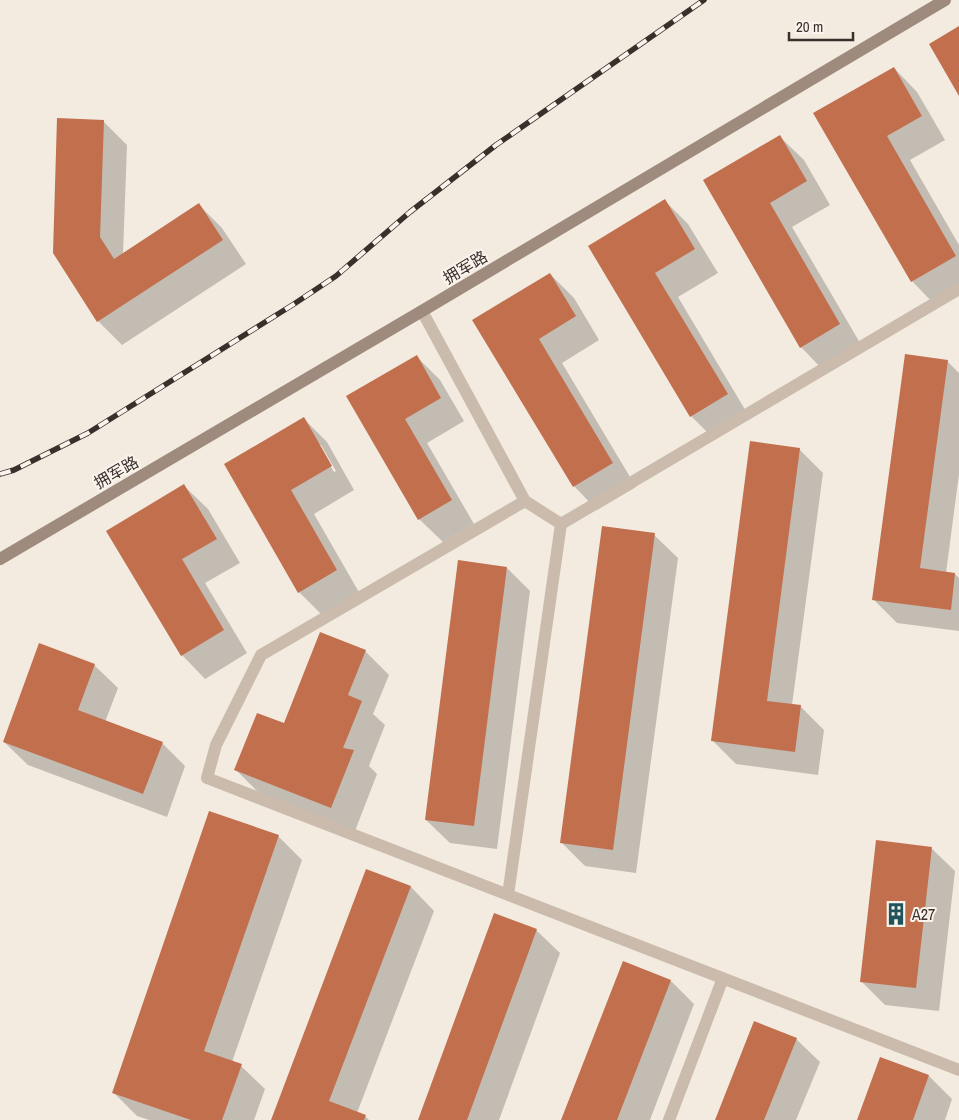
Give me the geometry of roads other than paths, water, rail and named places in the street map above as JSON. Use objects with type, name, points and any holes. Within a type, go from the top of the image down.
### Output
[{"type":"main road","name":"拥军路","points":[[0,559],[945,0]]},
{"type":"street","points":[[561,524],[959,289]]},
{"type":"street","points":[[422,311],[525,501],[561,524]]},
{"type":"street","points":[[525,501],[261,655],[216,745],[207,778],[959,1070]]},
{"type":"street","points":[[508,895],[561,524]]},
{"type":"street","points":[[668,1120],[723,978]]},
{"type":"railway","points":[[0,474],[14,470],[88,433],[336,276],[410,212],[496,145],[704,0]]},
{"type":"place","name":"A27","points":[[896,914]]}]
